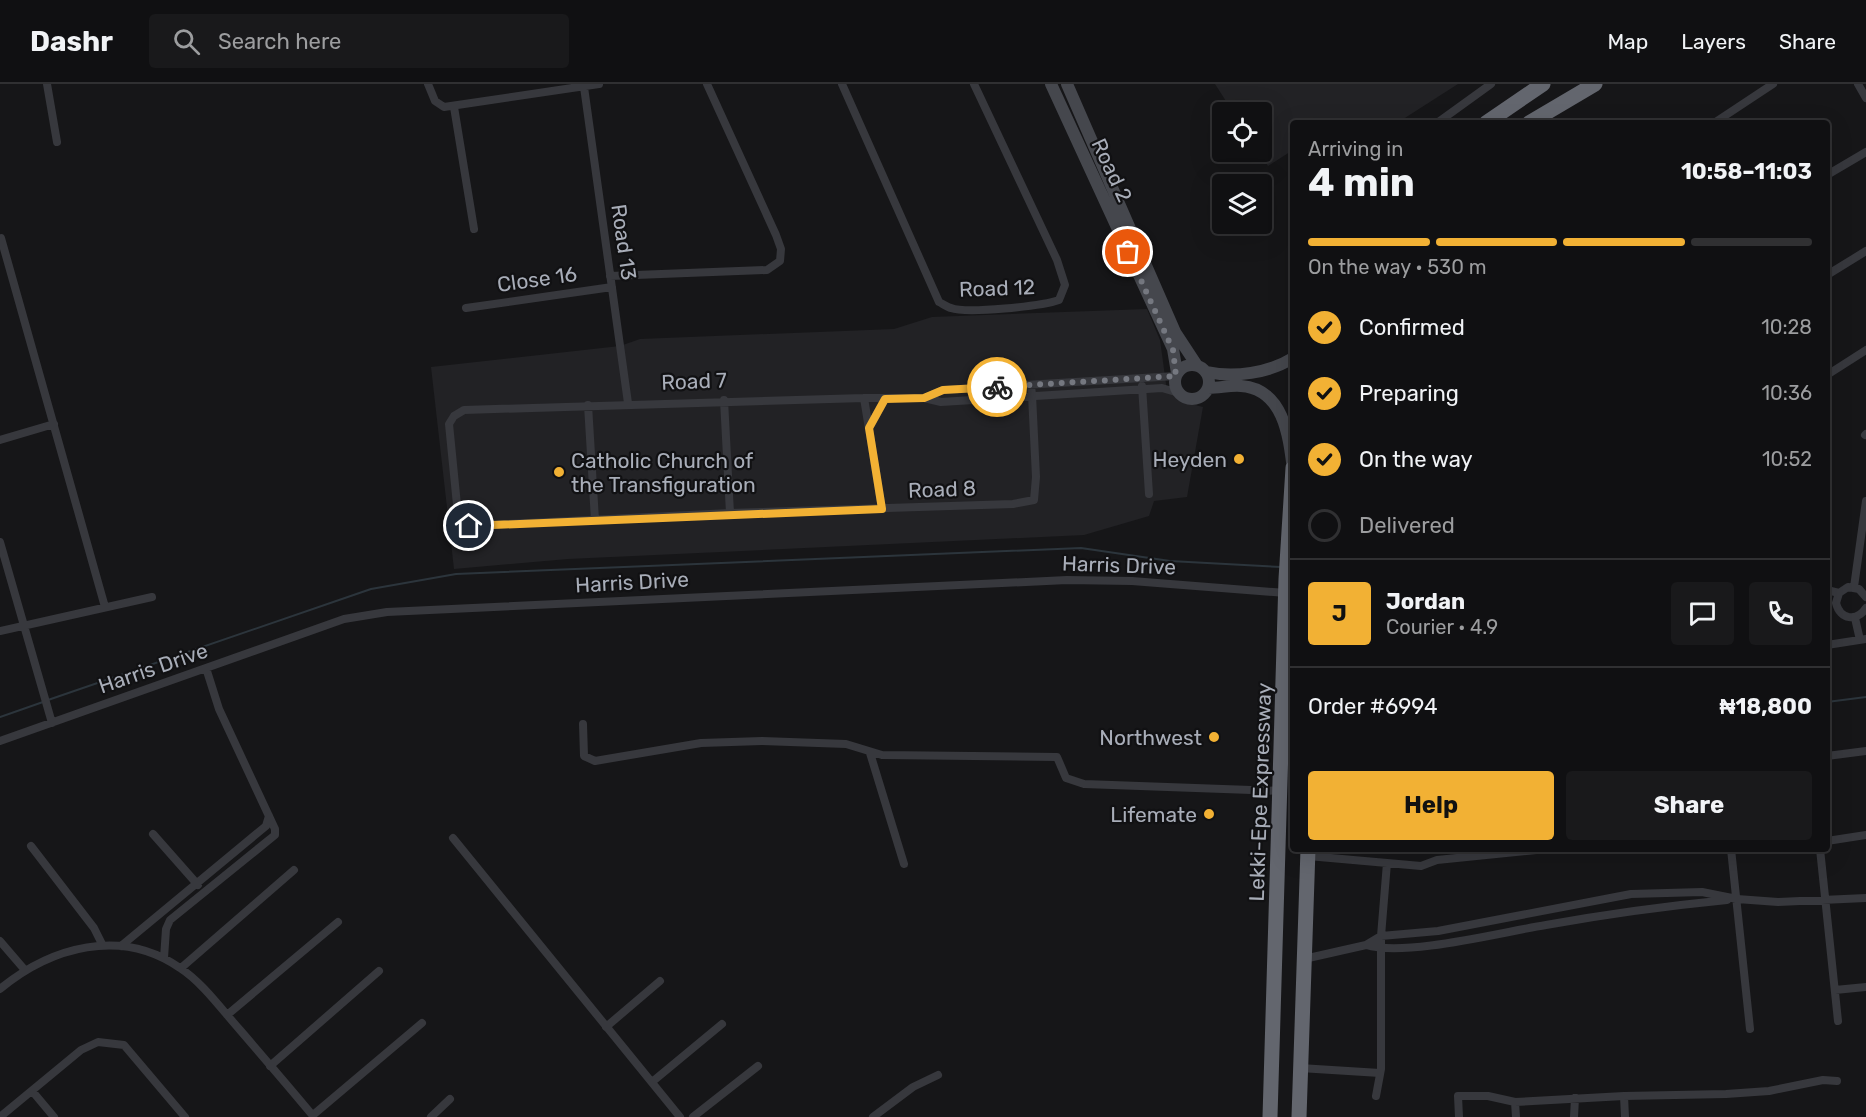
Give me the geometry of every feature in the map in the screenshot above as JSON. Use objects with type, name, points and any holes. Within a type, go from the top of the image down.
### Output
[{"type":"highway","points":[[1490,120],[1543,84]]},
{"type":"highway","points":[[1534,120],[1595,84]]},
{"type":"highway","name":"Lekki-Epe Expressway","points":[[1270,1117],[1290,510]]},
{"type":"highway","points":[[1299,1117],[1308,853]]},
{"type":"street","points":[[48,84],[57,142]]},
{"type":"street","points":[[428,84],[435,101],[444,107],[599,84]]},
{"type":"street","points":[[610,276],[767,270],[780,261],[781,249],[777,235],[707,84]]},
{"type":"street","name":"Road 12","points":[[842,84],[939,302],[953,309],[1023,307],[1059,300],[1065,285],[1057,260],[974,84]]},
{"type":"street","name":"Road 2","points":[[1051,84],[1173,350],[1176,374]]},
{"type":"street","name":"Road 2","points":[[1067,84],[1176,332],[1196,364]]},
{"type":"street","points":[[1441,120],[1491,84]]},
{"type":"street","points":[[1719,120],[1773,84]]},
{"type":"street","points":[[1858,84],[1866,98]]},
{"type":"street","name":"Road 13","points":[[584,87],[628,403]]},
{"type":"street","points":[[454,107],[474,229]]},
{"type":"street","points":[[1830,173],[1866,152]]},
{"type":"street","points":[[1,238],[105,607]]},
{"type":"street","points":[[1830,273],[1866,251]]},
{"type":"street","name":"Close 16","points":[[466,308],[612,286]]},
{"type":"street","points":[[1830,373],[1866,350]]},
{"type":"street","points":[[1207,372],[1209,388],[1206,393],[1195,399],[1179,393],[1175,384],[1176,374],[1185,366],[1196,364],[1207,372],[1218,375],[1253,372],[1290,359]]},
{"type":"street","name":"Road 7","points":[[924,398],[943,390],[1142,380],[1176,374]]},
{"type":"street","points":[[1142,380],[1149,495]]},
{"type":"street","name":"Road 8","points":[[464,410],[454,416],[449,424],[456,499],[462,522],[469,526],[730,513],[1013,504],[1034,500],[1036,477],[1031,385]]},
{"type":"street","points":[[1209,388],[1243,386],[1257,391],[1272,402],[1284,419],[1290,447]]},
{"type":"street","points":[[993,387],[994,397]]},
{"type":"street","name":"Road 7","points":[[464,410],[724,400],[924,398],[941,402],[1162,388],[1179,393]]},
{"type":"street","points":[[864,398],[882,509]]},
{"type":"street","points":[[869,428],[885,399]]},
{"type":"street","points":[[724,400],[730,513]]},
{"type":"street","points":[[588,405],[595,520]]},
{"type":"street","points":[[0,440],[54,424]]},
{"type":"street","points":[[1854,587],[1866,501]]},
{"type":"street","points":[[0,542],[52,723]]},
{"type":"street","name":"Harris Drive","points":[[0,741],[344,619],[436,608],[1067,580],[1286,586]]},
{"type":"street","points":[[1854,587],[1839,593],[1831,602],[1844,616],[1855,618]]},
{"type":"street","points":[[1854,587],[1866,597]]},
{"type":"street","points":[[1830,591],[1839,593]]},
{"type":"street","points":[[0,632],[152,597]]},
{"type":"street","points":[[1855,618],[1866,608]]},
{"type":"street","points":[[1830,645],[1863,640],[1855,618]]},
{"type":"street","points":[[164,958],[166,929],[170,920],[275,835],[275,829],[219,709],[206,668]]},
{"type":"street","points":[[583,724],[584,756],[595,761],[701,743],[731,741],[846,744],[870,753],[1046,755],[1057,757],[1066,778],[1084,784],[1281,791]]},
{"type":"street","points":[[1830,756],[1866,751]]},
{"type":"street","points":[[870,753],[904,864]]},
{"type":"street","points":[[121,946],[266,826],[269,816]]},
{"type":"street","points":[[153,834],[203,892]]},
{"type":"street","points":[[1830,840],[1866,835]]},
{"type":"street","points":[[453,838],[680,1117]]},
{"type":"street","points":[[242,845],[250,854]]},
{"type":"street","points":[[31,846],[94,928],[102,944]]},
{"type":"street","points":[[1308,853],[1421,866],[1437,860],[1501,852]]},
{"type":"street","points":[[1731,852],[1750,1029]]},
{"type":"street","points":[[1820,852],[1838,1021]]},
{"type":"street","points":[[1376,1096],[1380,1073],[1381,936],[1387,863]]},
{"type":"street","points":[[181,968],[294,870]]},
{"type":"street","points":[[1304,959],[1366,945],[1381,936],[1438,931],[1631,894],[1702,892],[1737,899],[1778,902],[1866,898]]},
{"type":"street","points":[[1366,945],[1381,949],[1440,943],[1641,909],[1737,899]]},
{"type":"street","points":[[1544,911],[1545,925]]},
{"type":"street","points":[[227,1015],[338,922]]},
{"type":"street","points":[[0,941],[24,969]]},
{"type":"street","points":[[0,989],[24,969],[57,954],[102,944],[121,946],[164,958],[181,968],[227,1015],[313,1116],[422,1023]]},
{"type":"street","points":[[270,1066],[379,971]]},
{"type":"street","points":[[606,1027],[660,981]]},
{"type":"street","points":[[1835,990],[1866,987]]},
{"type":"street","points":[[652,1082],[722,1024]]},
{"type":"street","points":[[0,1117],[81,1050],[98,1042],[124,1045],[185,1117]]},
{"type":"street","points":[[693,1117],[759,1066]]},
{"type":"street","points":[[1300,1068],[1380,1073]]},
{"type":"street","points":[[873,1117],[913,1087],[938,1075]]},
{"type":"street","points":[[1460,1117],[1458,1096],[1488,1096],[1515,1102],[1741,1093],[1823,1080],[1837,1081]]},
{"type":"street","points":[[33,1092],[54,1117]]},
{"type":"street","points":[[1624,1096],[1625,1117]]},
{"type":"street","points":[[1574,1117],[1575,1098]]},
{"type":"street","points":[[436,1116],[450,1099]]},
{"type":"street","points":[[1515,1102],[1516,1117]]},
{"type":"shaded area","points":[[1215,84],[1458,84],[1402,120],[1290,120],[1290,152],[1268,166],[1265,162],[1272,162],[1272,102],[1227,102]]},
{"type":"shaded area","points":[[1147,309],[1160,340],[1167,391],[1183,402],[1203,407],[1187,497],[1154,501],[1149,516],[1084,535],[568,559],[454,569],[431,367],[620,346],[640,339],[894,329],[932,317]]},
{"type":"waterway","points":[[48,700],[371,589],[456,574],[1081,548],[1170,561],[1281,567]]},
{"type":"waterway","points":[[1830,702],[1866,697]]},
{"type":"waterway","points":[[0,717],[43,702]]},
{"type":"way so far","points":[[997,387],[1176,376],[1175,355],[1128,252]]},
{"type":"place","name":"Heyden","points":[[1239,459]]},
{"type":"place","name":"Catholic Church of the Transfiguration","points":[[559,472]]},
{"type":"place","name":"Northwest","points":[[1214,737]]},
{"type":"place","name":"Lifemate","points":[[1209,814]]},
{"type":"route","points":[[469,526],[730,513],[882,509],[869,428],[885,399],[924,398],[943,390],[997,387]]}]
